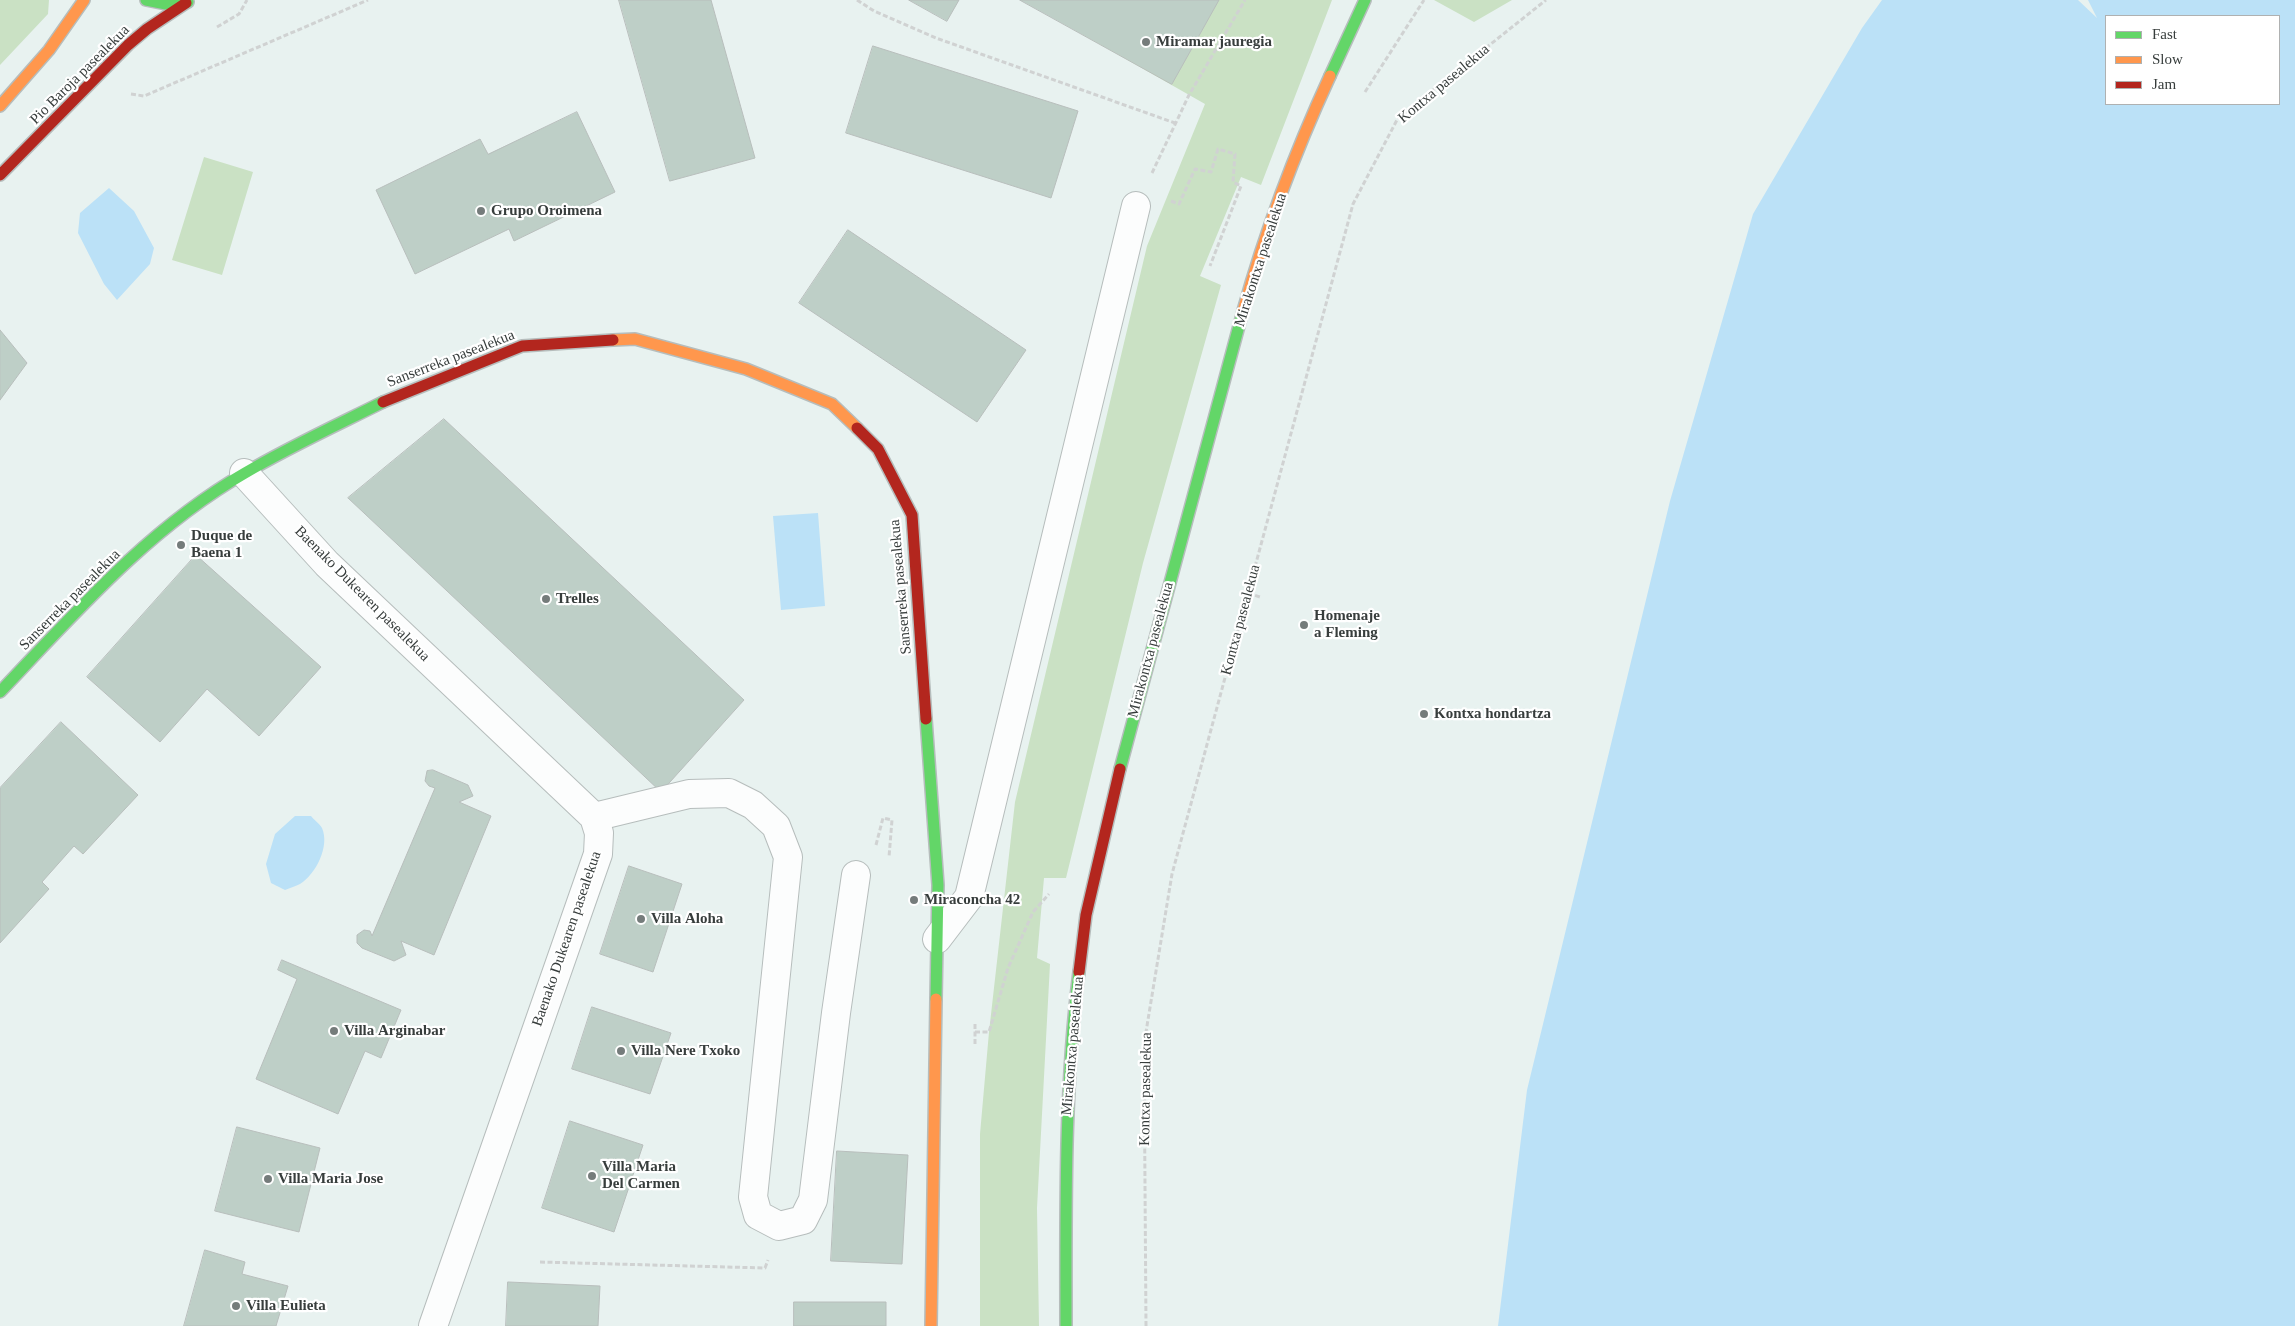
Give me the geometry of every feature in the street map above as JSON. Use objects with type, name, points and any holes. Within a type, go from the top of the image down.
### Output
[{"type":"street","points":[[0,106],[49,50],[84,0]]},
{"type":"street","points":[[146,0],[166,4],[190,1]]},
{"type":"street","name":"Mirakontxa pasealekua","points":[[1066,1326],[1066,1126],[1072,1026],[1086,915],[1110,804],[1252,278],[1309,120],[1365,0]]},
{"type":"street","name":"Pio Baroja pasealekua","points":[[0,175],[128,45],[147,29],[190,1]]},
{"type":"street","points":[[931,1326],[937,939],[969,897],[1136,206]]},
{"type":"street","name":"Sanserreka pasealekua","points":[[0,692],[106,580],[187,512],[244,473],[398,394],[522,346],[635,339],[746,369],[832,404],[878,449],[912,515],[938,885],[937,939]]},
{"type":"street","name":"Baenako Dukearen pasealekua","points":[[244,473],[327,564],[594,817],[599,833],[598,854],[433,1326]]},
{"type":"street","points":[[594,817],[689,794],[729,792],[753,805],[776,826],[788,857],[753,1197],[758,1215],[780,1226],[803,1220],[813,1200],[856,875]]},
{"type":"path","points":[[144,96],[368,0]]},
{"type":"path","points":[[857,0],[874,11],[936,38],[1175,123]]},
{"type":"path","points":[[1136,206],[1175,123],[1245,0]]},
{"type":"path","points":[[1360,100],[1424,0]]},
{"type":"path","name":"Kontxa pasealekua","points":[[1146,1326],[1144,1044],[1172,874],[1353,204],[1398,118],[1546,0]]},
{"type":"path","points":[[1179,204],[1195,168],[1211,172],[1218,150],[1235,154],[1232,182],[1241,186],[1210,266]]},
{"type":"path","points":[[1248,593],[1260,598]]},
{"type":"path","points":[[975,1032],[989,1032],[1008,968],[1032,912],[1050,894]]},
{"type":"path","points":[[540,1262],[765,1268],[780,1226]]},
{"type":"green space","points":[[0,0],[49,0],[48,14],[0,65]]},
{"type":"green space","points":[[1022,0],[1332,0],[1261,185],[1241,177],[1200,276],[1221,285],[1143,563],[1066,878],[1044,878],[1037,958],[1050,964],[1037,1208],[1039,1326],[980,1326],[980,1134],[989,1032],[1015,802],[1147,246],[1205,104]]},
{"type":"green space","points":[[1434,0],[1512,0],[1474,22]]},
{"type":"green space","points":[[204,157],[253,172],[222,275],[172,260]]},
{"type":"water","points":[[1882,0],[2078,0],[2097,18],[2088,0],[2295,0],[2295,1326],[1498,1326],[1527,1090],[1670,501],[1753,214],[1862,28]]},
{"type":"water","points":[[109,188],[134,211],[154,248],[150,264],[117,300],[104,284],[78,233],[80,213]]},
{"type":"water","points":[[818,513],[825,606],[781,610],[773,516]]},
{"type":"water","points":[[295,816],[311,816],[320,825],[324,835],[323,851],[311,874],[300,884],[285,890],[271,883],[266,864],[275,834]]},
{"type":"building","points":[[619,0],[711,0],[755,158],[670,181]]},
{"type":"building","points":[[909,0],[959,0],[947,21]]},
{"type":"building","name":"Miramar jauregia","points":[[1020,0],[1219,0],[1172,84]]},
{"type":"building","points":[[873,46],[1078,111],[1051,198],[846,133]]},
{"type":"building","name":"Grupo Oroimena","points":[[577,112],[615,192],[514,241],[509,229],[415,274],[376,190],[480,139],[488,154]]},
{"type":"building","points":[[848,230],[1026,350],[977,422],[799,303]]},
{"type":"building","points":[[0,330],[27,363],[0,400]]},
{"type":"building","name":"Trelles","points":[[444,419],[744,700],[661,792],[348,498]]},
{"type":"building","points":[[196,555],[321,667],[259,736],[207,689],[160,742],[87,677]]},
{"type":"building","points":[[61,722],[138,795],[83,854],[74,846],[42,882],[49,889],[0,943],[0,788]]},
{"type":"building","points":[[433,770],[468,785],[473,796],[459,802],[491,816],[434,955],[401,941],[406,955],[394,961],[362,948],[357,943],[357,935],[364,930],[370,931],[372,936],[435,788],[429,786],[425,781],[427,771]]},
{"type":"building","name":"Villa Aloha","points":[[629,866],[682,884],[653,972],[600,954]]},
{"type":"building","name":"Villa Arginabar","points":[[282,960],[401,1010],[381,1058],[365,1051],[338,1114],[256,1079],[297,979],[278,970]]},
{"type":"building","name":"Villa Nere Txoko","points":[[592,1007],[671,1033],[650,1094],[572,1069]]},
{"type":"building","name":"Villa Maria Del Carmen","points":[[570,1121],[643,1145],[614,1232],[542,1208]]},
{"type":"building","name":"Villa Maria Jose","points":[[237,1127],[320,1148],[299,1232],[215,1211]]},
{"type":"building","points":[[837,1151],[908,1155],[902,1264],[831,1261]]},
{"type":"building","name":"Villa Eulieta","points":[[205,1250],[245,1262],[242,1274],[288,1286],[276,1326],[184,1326]]},
{"type":"building","points":[[508,1282],[600,1286],[598,1326],[506,1326]]},
{"type":"building","points":[[794,1302],[886,1302],[886,1326],[794,1326]]},
{"type":"traffic: fast","points":[[146,0],[166,4],[188,2]]},
{"type":"traffic: fast","points":[[1330,76],[1365,0]]},
{"type":"traffic: fast","points":[[1120,769],[1243,311]]},
{"type":"traffic: fast","points":[[0,692],[85,602],[177,519],[210,495],[262,463],[383,402]]},
{"type":"traffic: fast","points":[[926,719],[938,885],[936,999]]},
{"type":"traffic: fast","points":[[1066,1326],[1068,1105],[1079,972]]},
{"type":"traffic: slow","points":[[0,106],[49,50],[84,0]]},
{"type":"traffic: slow","points":[[1243,311],[1261,251],[1282,192],[1330,76]]},
{"type":"traffic: slow","points":[[613,340],[635,339],[746,369],[832,404],[857,428]]},
{"type":"traffic: slow","points":[[931,1326],[936,999]]},
{"type":"traffic: jam","points":[[0,175],[128,45],[147,29],[186,3]]},
{"type":"traffic: jam","points":[[383,402],[522,346],[613,340]]},
{"type":"traffic: jam","points":[[857,428],[878,449],[912,515],[926,719]]},
{"type":"traffic: jam","points":[[1079,972],[1086,915],[1120,769]]},
{"type":"place","name":"Miramar jauregia","points":[[1146,42]]},
{"type":"place","name":"Grupo Oroimena","points":[[481,211]]},
{"type":"place","name":"Duque de Baena 1","points":[[181,545]]},
{"type":"place","name":"Trelles","points":[[546,599]]},
{"type":"place","name":"Homenaje a Fleming","points":[[1304,625]]},
{"type":"place","name":"Kontxa hondartza","points":[[1424,714]]},
{"type":"place","name":"Miraconcha 42","points":[[914,900]]},
{"type":"place","name":"Villa Aloha","points":[[641,919]]},
{"type":"place","name":"Villa Arginabar","points":[[334,1031]]},
{"type":"place","name":"Villa Nere Txoko","points":[[621,1051]]},
{"type":"place","name":"Villa Maria Del Carmen","points":[[592,1176]]},
{"type":"place","name":"Villa Maria Jose","points":[[268,1179]]},
{"type":"place","name":"Villa Eulieta","points":[[236,1306]]}]
